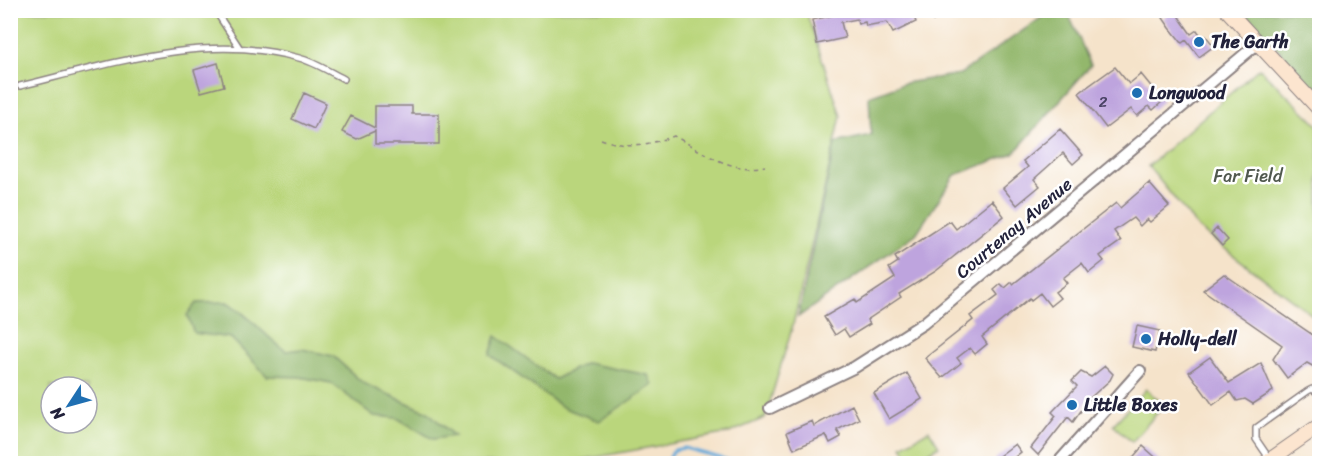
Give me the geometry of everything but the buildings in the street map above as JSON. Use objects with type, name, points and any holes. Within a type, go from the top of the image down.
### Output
[{"type":"main road","points":[[1227,10],[1320,110]]},
{"type":"main road","points":[[1267,461],[1320,424]]},
{"type":"street","name":"Courtenay Avenue","points":[[770,408],[855,367],[924,323],[1000,262],[1257,44]]},
{"type":"street","points":[[1057,464],[1140,371]]},
{"type":"lane","points":[[216,10],[239,47]]},
{"type":"lane","points":[[20,86],[188,50],[239,47],[302,58],[344,79]]},
{"type":"lane","points":[[1267,461],[1256,439],[1257,428],[1308,391],[1312,389],[1320,394]]},
{"type":"path","points":[[601,139],[647,146],[674,136],[716,161],[730,166],[752,169],[765,166]]},
{"type":"green space","points":[[10,11],[806,11],[841,116],[793,325],[765,418],[729,433],[564,463],[11,463]]},
{"type":"green space","points":[[1051,11],[1067,11],[1091,65],[1014,153],[955,175],[916,234],[798,317],[835,143],[871,135],[869,96],[905,83],[960,74]]},
{"type":"green space","points":[[1243,11],[1319,11],[1319,94]]},
{"type":"green space","name":"Far Field","points":[[1259,68],[1319,126],[1319,320],[1199,229],[1148,166]]},
{"type":"green space","points":[[227,302],[286,351],[302,349],[333,356],[363,383],[428,412],[454,436],[433,439],[397,418],[374,416],[331,383],[300,377],[267,376],[231,338],[194,333],[187,315],[196,303]]},
{"type":"green space","points":[[496,336],[555,379],[586,363],[648,375],[653,385],[599,421],[564,408],[490,355]]},
{"type":"green space","points":[[1146,389],[1164,405],[1132,442],[1113,425]]},
{"type":"green space","points":[[929,430],[939,446],[912,463],[902,446]]},
{"type":"waterway","points":[[667,462],[674,450],[684,448],[728,460]]},
{"type":"place","name":"The Garth","points":[[1199,42]]},
{"type":"place","name":"Longwood","points":[[1137,93]]},
{"type":"place","name":"Holly-dell","points":[[1146,339]]},
{"type":"place","name":"Little Boxes","points":[[1072,405]]}]
